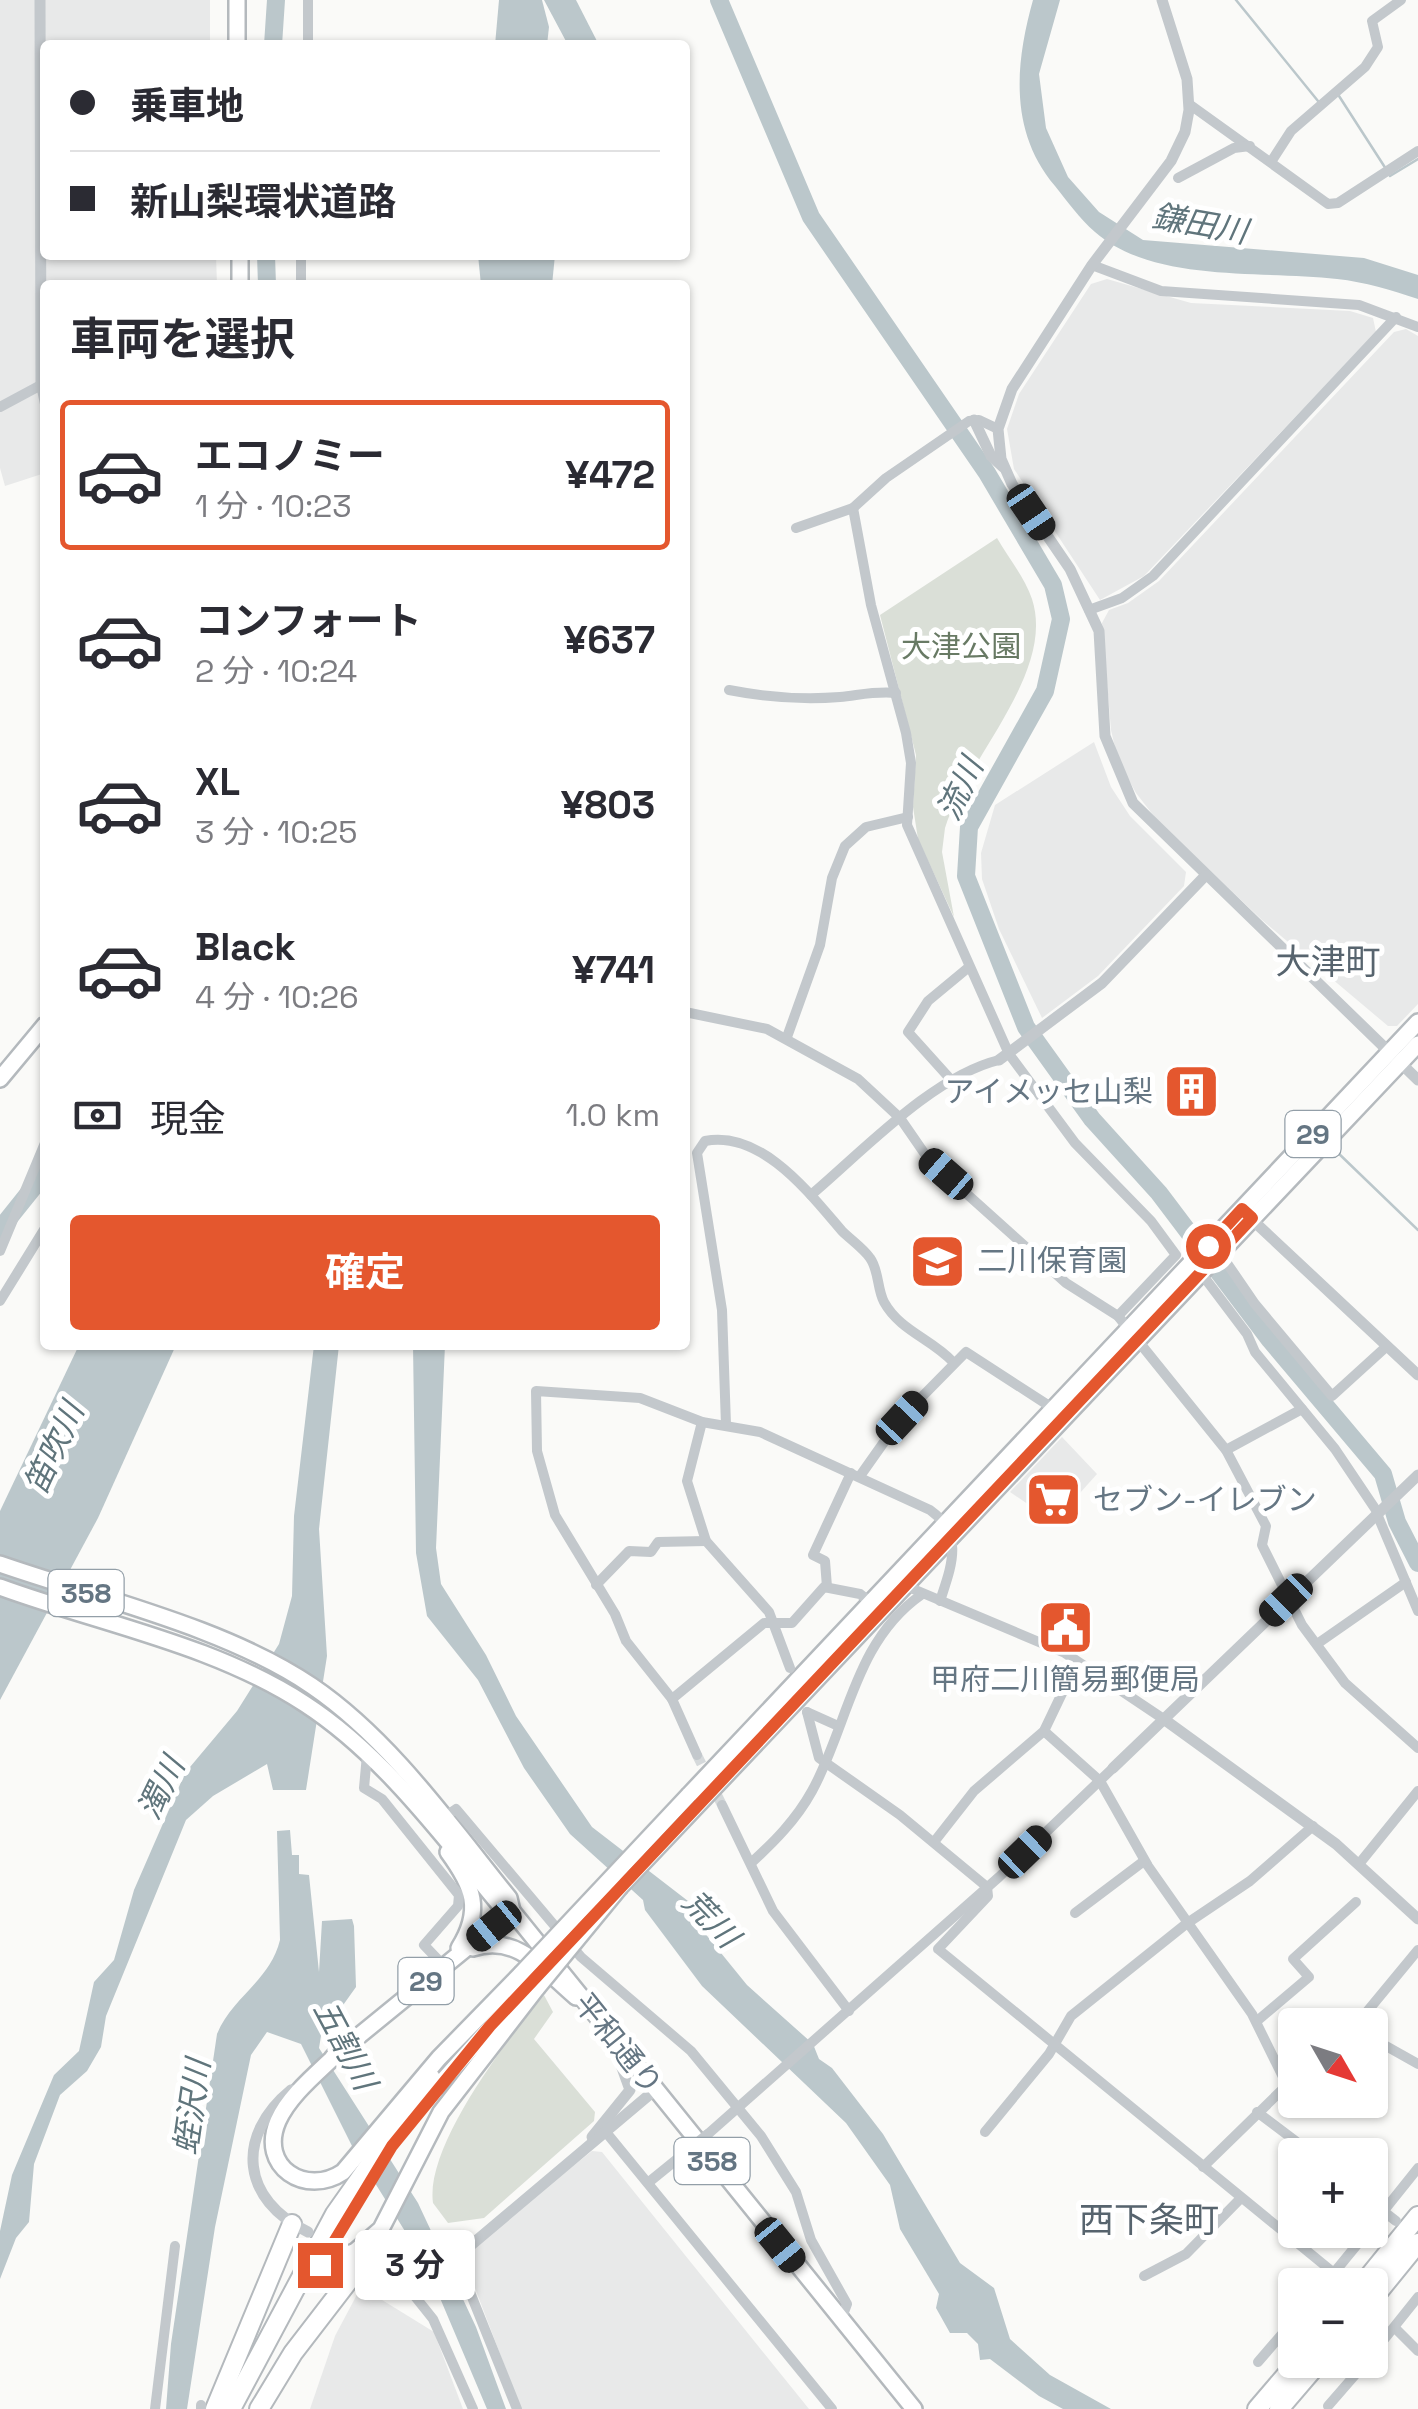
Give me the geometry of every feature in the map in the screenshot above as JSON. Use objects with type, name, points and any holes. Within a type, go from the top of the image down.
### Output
[{"type":"highway","points":[[231,2409],[359,2175],[435,2081]]},
{"type":"highway","points":[[244,2409],[359,2175]]},
{"type":"highway","points":[[1376,2268],[1418,2216]]},
{"type":"highway","points":[[205,2408],[300,2228]]},
{"type":"highway","points":[[1388,2280],[1418,2243]]},
{"type":"highway","points":[[258,2409],[292,2353],[353,2275],[347,2252]]},
{"type":"highway","points":[[1267,2406],[1286,2378]]},
{"type":"highway","points":[[1267,2406],[1300,2378]]},
{"type":"main road","points":[[237,0],[237,40]]},
{"type":"main road","name":"29","points":[[386,2137],[448,2047],[529,1981],[870,1602],[948,1530],[1395,1058],[1418,1022]]},
{"type":"main road","points":[[0,1079],[40,1031]]},
{"type":"main road","name":"29","points":[[1395,1058],[1418,1044]]},
{"type":"main road","name":"29","points":[[435,2081],[620,1887],[693,1801],[906,1586],[948,1530],[1054,1409],[1134,1334]]},
{"type":"main road","name":"平和通り","points":[[0,1564],[177,1625],[278,1665],[350,1715],[443,1818],[509,1898],[512,1911]]},
{"type":"main road","name":"平和通り","points":[[0,1587],[171,1642],[262,1678],[312,1708],[353,1741],[500,1905],[512,1911],[914,2409]]},
{"type":"main road","points":[[407,1797],[474,1895],[471,1928],[444,1966]]},
{"type":"main road","name":"29","points":[[292,2090],[512,1911]]},
{"type":"main road","points":[[444,1966],[474,1948],[507,1944],[528,1956],[594,2013]]},
{"type":"main road","points":[[347,2252],[381,2229],[408,2171],[450,2099],[529,1981]]},
{"type":"main road","name":"29","points":[[308,2080],[276,2124],[276,2158],[286,2172],[307,2183],[359,2175]]},
{"type":"street","points":[[40,0],[42,40]]},
{"type":"street","points":[[308,0],[308,40]]},
{"type":"street","points":[[1003,467],[998,429],[1012,389],[1102,250],[1176,153],[1190,104],[1185,70],[1162,0]]},
{"type":"street","points":[[1270,162],[1291,130],[1366,67],[1378,47],[1372,21],[1401,0]]},
{"type":"street","points":[[1190,104],[1328,204],[1418,151]]},
{"type":"street","points":[[1178,178],[1234,148],[1250,146]]},
{"type":"street","points":[[40,150],[40,239]]},
{"type":"street","points":[[1092,266],[1162,291],[1359,305],[1418,327]]},
{"type":"street","points":[[1089,610],[1122,598],[1153,576],[1396,318]]},
{"type":"street","points":[[0,408],[40,385]]},
{"type":"street","points":[[796,528],[853,508],[941,439],[968,423],[998,429]]},
{"type":"street","points":[[968,423],[1003,467],[1070,569],[1089,610],[1102,649],[1106,736],[1122,786],[1145,819],[1418,1080]]},
{"type":"street","points":[[853,508],[871,605],[896,693],[910,762],[907,825],[1009,1053],[1075,1143],[1151,1222],[1176,1255],[1118,1316]]},
{"type":"street","points":[[729,690],[774,698],[842,696],[866,690],[896,693]]},
{"type":"street","points":[[787,1037],[820,945],[832,878],[845,846],[866,827],[908,817]]},
{"type":"street","points":[[811,1196],[900,1118],[982,1064],[1009,1053],[1102,983],[1205,876]]},
{"type":"street","points":[[952,1082],[908,1032],[928,1001],[970,967]]},
{"type":"street","points":[[690,1013],[740,1020],[787,1037],[858,1079],[900,1118],[929,1160],[1066,1283],[1118,1316],[1226,1450],[1266,1526],[1262,1545],[1286,1600],[1316,1644],[1357,1696],[1418,1748]]},
{"type":"street","points":[[726,1425],[722,1316],[715,1250],[702,1201],[699,1145],[716,1139],[746,1146],[811,1196],[872,1260],[884,1303],[913,1334],[926,1337],[953,1362]]},
{"type":"street","points":[[0,1252],[40,1155]]},
{"type":"street","points":[[1246,1214],[1418,1376]]},
{"type":"street","points":[[0,1302],[40,1236]]},
{"type":"street","points":[[1215,1252],[1332,1396],[1387,1346]]},
{"type":"street","points":[[1198,1266],[1247,1334],[1254,1352],[1302,1409],[1378,1513],[1418,1611]]},
{"type":"street","points":[[672,1699],[758,1628],[792,1623],[827,1587],[825,1562],[813,1555],[856,1475],[902,1418],[966,1352],[1054,1409]]},
{"type":"street","points":[[697,1755],[672,1699],[626,1641],[555,1515],[542,1482],[536,1391],[640,1398],[702,1422],[760,1432],[930,1510],[948,1530],[955,1554],[940,1601]]},
{"type":"street","points":[[1226,1450],[1302,1409]]},
{"type":"street","points":[[702,1422],[687,1482],[706,1542],[774,1623],[790,1668]]},
{"type":"street","points":[[649,2182],[987,1887],[1418,1475]]},
{"type":"street","points":[[596,1584],[628,1551],[650,1552],[658,1542],[706,1542]]},
{"type":"street","points":[[1316,1644],[1406,1582]]},
{"type":"street","points":[[906,1586],[1010,1628],[1077,1662],[1313,1826],[1418,1919]]},
{"type":"street","points":[[827,1587],[860,1594],[870,1602]]},
{"type":"street","points":[[751,1864],[794,1820],[824,1762],[863,1663],[921,1595]]},
{"type":"street","points":[[934,1842],[963,1803],[1044,1730],[1077,1662]]},
{"type":"street","points":[[836,1725],[807,1712],[824,1762],[934,1842],[987,1887],[988,1896],[938,1949],[1328,2268]]},
{"type":"street","points":[[1044,1730],[1100,1781],[1144,1861],[1186,1924],[1226,1972],[1278,2062]]},
{"type":"street","points":[[368,1755],[364,1788],[382,1798],[458,1895],[458,1906],[424,1945],[444,1966]]},
{"type":"street","points":[[1359,1864],[1418,1791]]},
{"type":"street","points":[[722,1804],[772,1911],[846,2013]]},
{"type":"street","points":[[443,1818],[456,1810],[581,1957],[691,2051],[740,2105],[796,2192],[812,2240],[847,2304],[841,2320]]},
{"type":"street","points":[[985,2132],[1056,2043],[1061,2026],[1071,2016],[1186,1924],[1250,1881],[1313,1826]]},
{"type":"street","points":[[1075,1913],[1144,1861]]},
{"type":"street","points":[[1257,2022],[1309,1977],[1293,1959],[1356,1902]]},
{"type":"street","points":[[1371,2008],[1415,1959]]},
{"type":"street","points":[[584,2148],[630,2090],[608,2032]]},
{"type":"street","points":[[1388,2047],[1418,2064]]},
{"type":"street","points":[[292,2090],[262,2120],[252,2163],[262,2192],[300,2228]]},
{"type":"street","points":[[473,2409],[433,2319],[413,2294],[655,2090]]},
{"type":"street","points":[[1203,2167],[1278,2096]]},
{"type":"street","points":[[1258,2112],[1292,2138]]},
{"type":"street","points":[[605,2131],[832,2409]]},
{"type":"street","points":[[1388,2206],[1418,2168]]},
{"type":"street","points":[[1144,2276],[1186,2254],[1241,2198]]},
{"type":"street","points":[[1388,2215],[1396,2221]]},
{"type":"street","points":[[155,2409],[175,2246]]},
{"type":"street","points":[[1338,2268],[1354,2248]]},
{"type":"street","points":[[453,2257],[517,2409]]},
{"type":"street","points":[[1388,2336],[1418,2297]]},
{"type":"street","points":[[1395,2328],[1418,2351]]},
{"type":"street","points":[[1258,2362],[1278,2339]]},
{"type":"street","points":[[1328,2406],[1352,2378]]},
{"type":"shaded area","points":[[0,0],[210,0],[210,40],[40,40],[40,260],[216,260],[217,280],[40,280],[40,475],[5,486],[0,468]]},
{"type":"shaded area","points":[[1107,279],[1191,303],[1350,311],[1373,318],[1376,332],[1144,576],[1100,600],[1014,469],[1007,429],[1019,394],[1091,284]]},
{"type":"shaded area","points":[[1406,329],[1418,336],[1418,1004],[1397,1026],[1388,1026],[1262,920],[1157,820],[1136,793],[1118,760],[1111,730],[1102,623],[1109,610],[1128,603],[1159,581],[1394,332]]},
{"type":"shaded area","points":[[1094,742],[1111,787],[1130,816],[1186,872],[1184,886],[1098,976],[1042,1018],[999,929],[982,879],[981,853],[995,805]]},
{"type":"shaded area","points":[[1062,1437],[1097,1474],[1054,1522],[1010,1492]]},
{"type":"shaded area","points":[[592,2151],[602,2152],[809,2409],[521,2409],[470,2275],[469,2263],[478,2241]]},
{"type":"shaded area","points":[[361,2287],[434,2332],[463,2409],[310,2409],[335,2336]]},
{"type":"green space","name":"大津公園","points":[[997,538],[1029,591],[1036,627],[1021,686],[956,801],[945,828],[942,852],[954,917],[918,839],[913,807],[916,755],[880,615]]},
{"type":"green space","points":[[544,1995],[553,2012],[534,2039],[595,2112],[594,2121],[484,2218],[448,2223],[433,2203],[434,2180],[442,2153],[472,2094]]},
{"type":"water","points":[[499,0],[542,0],[549,27],[548,40],[495,40]]},
{"type":"water","points":[[544,0],[576,0],[596,40],[565,40]]},
{"type":"water","points":[[1033,0],[1060,0],[1039,74],[1046,128],[1068,177],[1099,212],[1143,240],[1364,258],[1418,275],[1418,299],[1347,280],[1178,267],[1119,249],[1095,232],[1040,165],[1023,120],[1022,48]]},
{"type":"water","points":[[478,260],[554,260],[552,280],[480,280]]},
{"type":"water","name":"笛吹川","points":[[77,1350],[174,1350],[98,1518],[0,1700],[0,1511]]},
{"type":"water","points":[[313,1350],[338,1350],[319,1529],[327,1656],[306,1790],[273,1790],[267,1764],[213,1796],[186,1820],[106,2016],[101,2047],[87,2071],[60,2095],[34,2164],[29,2222],[16,2238],[0,2279],[0,2231],[12,2175],[54,2075],[79,2051],[94,1982],[114,1960],[134,1890],[185,1773],[237,1711],[279,1644],[292,1596],[294,1516]]},
{"type":"water","points":[[413,1350],[445,1350],[436,1548],[441,1584],[486,1655],[516,1716],[592,1827],[688,1901],[682,1905],[747,1985],[813,2044],[819,2059],[832,2068],[883,2134],[960,2263],[994,2288],[1010,2339],[1050,2375],[1111,2409],[1063,2409],[990,2359],[980,2360],[978,2344],[967,2333],[950,2333],[936,2308],[939,2294],[900,2229],[890,2185],[846,2123],[702,1986],[645,1910],[643,1900],[570,1834],[524,1768],[478,1680],[427,1616],[416,1553]]},
{"type":"water","points":[[290,1830],[292,1855],[299,1855],[299,1874],[309,1875],[319,1972],[322,1921],[352,1919],[354,1926],[356,1987],[321,2036],[319,2048],[418,2203],[476,2327],[506,2409],[487,2409],[426,2265],[352,2146],[301,2044],[267,2032],[251,2055],[215,2227],[187,2409],[166,2409],[171,2344],[217,2034],[275,1954],[280,1940],[277,1831]]},
{"type":"waterway","points":[[273,40],[276,0]]},
{"type":"waterway","name":"流川","points":[[719,0],[811,217],[987,473],[1053,585],[1061,619],[1045,691],[969,827],[966,876],[1026,1027],[1092,1119],[1159,1193],[1270,1340],[1383,1474],[1397,1522],[1418,1563]]},
{"type":"waterway","points":[[1236,0],[1318,101]]},
{"type":"waterway","points":[[1339,96],[1386,169]]},
{"type":"waterway","points":[[1390,176],[1418,159]]},
{"type":"waterway","points":[[266,260],[267,280]]},
{"type":"waterway","points":[[1335,1150],[1418,1230]]},
{"type":"waterway","points":[[0,1229],[40,1179]]},
{"type":"tunnel","points":[[697,1755],[722,1805]]},
{"type":"tunnel","points":[[318,2237],[341,2249]]},
{"type":"place","name":"アイメッセ山梨","points":[[1192,1092]]},
{"type":"place","name":"二川保育園","points":[[938,1261]]},
{"type":"place","name":"セブン-イレブン","points":[[1054,1500]]},
{"type":"place","name":"甲府二川簡易郵便局","points":[[1065,1627]]},
{"type":"district","name":"大津町","points":[[1328,962]]},
{"type":"district","name":"西下条町","points":[[1149,2220]]},
{"type":"route","points":[[320,2265],[392,2146],[490,2026],[1252,1218],[1242,1209],[1208,1246]]},
{"type":"water label","name":"鎌田川","points":[[1200,224]]},
{"type":"water label","name":"濁川","points":[[161,1788]]},
{"type":"water label","name":"荒川","points":[[711,1919]]},
{"type":"water label","name":"五割川","points":[[345,2045]]},
{"type":"water label","name":"蛭沢川","points":[[192,2107]]}]
